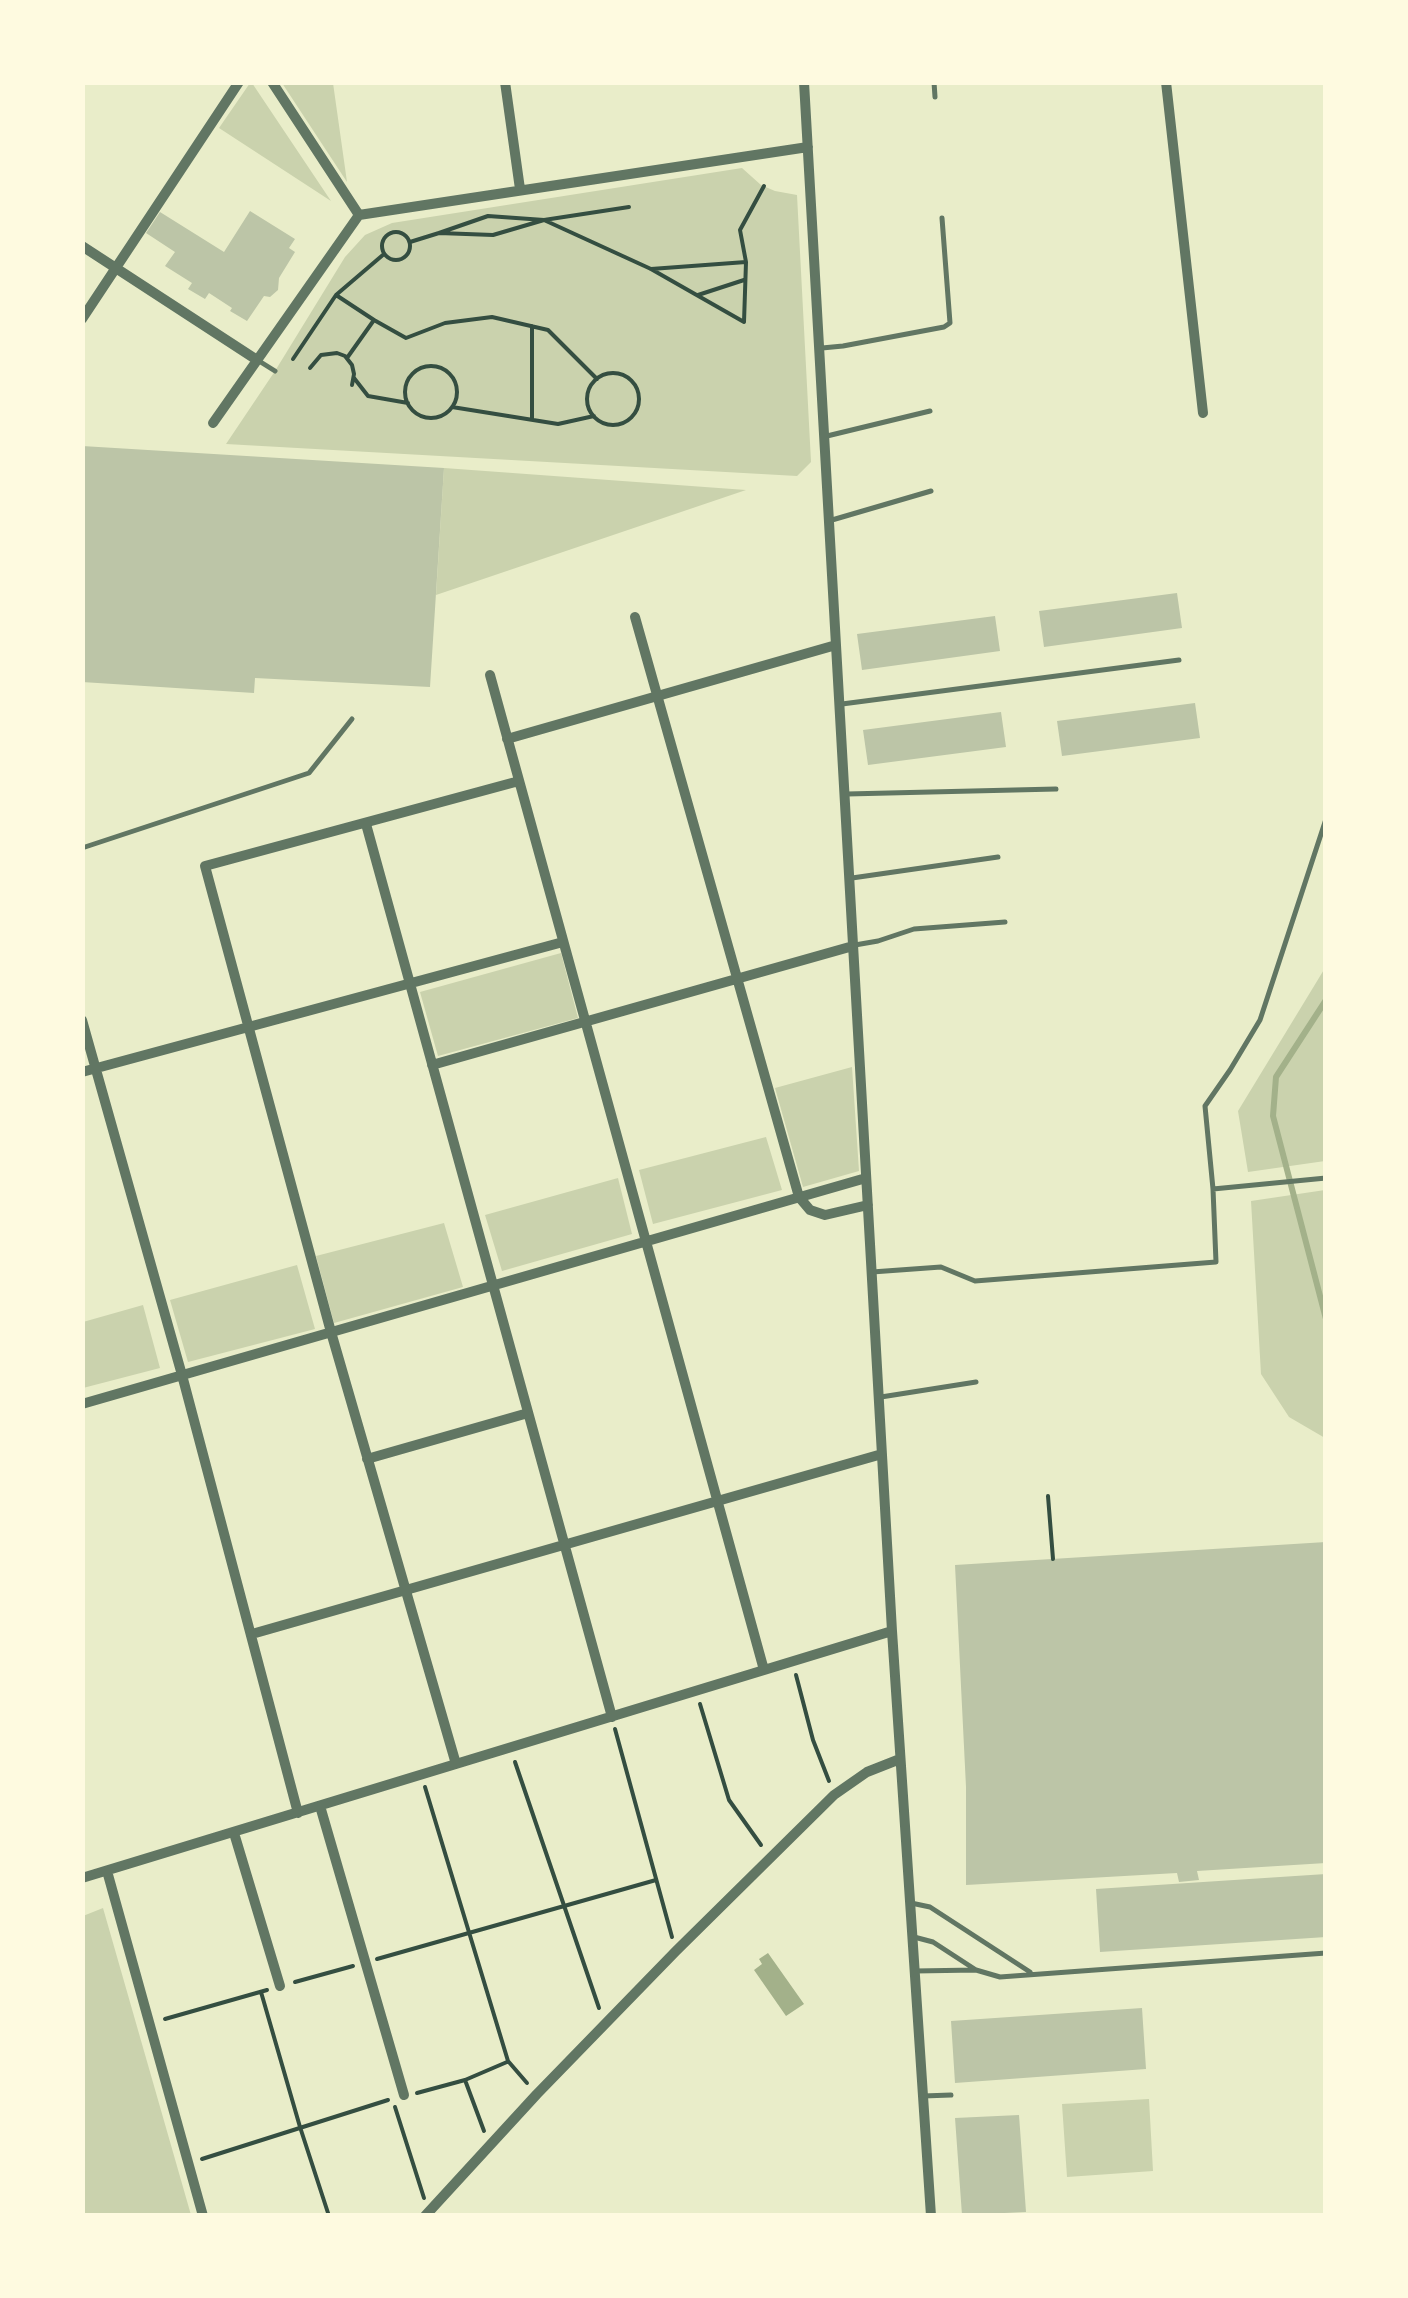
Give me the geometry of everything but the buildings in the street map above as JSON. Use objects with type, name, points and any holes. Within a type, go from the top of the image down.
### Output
[{"type":"street","points":[[82,319],[239,82]]},
{"type":"street","points":[[272,82],[359,214]]},
{"type":"street","points":[[504,82],[520,189]]},
{"type":"street","points":[[804,82],[878,1398],[931,2216]]},
{"type":"street","points":[[1166,82],[1202,413]]},
{"type":"street","points":[[213,423],[359,214],[808,147]]},
{"type":"street","points":[[82,246],[257,360]]},
{"type":"street","points":[[635,617],[799,1197],[810,1210],[824,1215],[868,1205]]},
{"type":"street","points":[[507,739],[836,645]]},
{"type":"street","points":[[490,676],[764,1670]]},
{"type":"street","points":[[456,1764],[331,1332],[206,866],[519,781]]},
{"type":"street","points":[[366,824],[612,1717]]},
{"type":"street","points":[[82,1072],[563,942]]},
{"type":"street","points":[[432,1065],[853,946]]},
{"type":"street","points":[[82,1020],[182,1375],[298,1813]]},
{"type":"street","points":[[82,1404],[866,1178]]},
{"type":"street","points":[[367,1460],[528,1413]]},
{"type":"street","points":[[252,1634],[882,1454]]},
{"type":"street","points":[[82,1878],[892,1631]]},
{"type":"street","points":[[427,2214],[537,2094],[834,1795],[868,1772],[900,1759]]},
{"type":"street","points":[[320,1806],[404,2095]]},
{"type":"street","points":[[234,1833],[280,1986]]},
{"type":"street","points":[[107,1872],[203,2216]]},
{"type":"lane","points":[[934,82],[934,97]]},
{"type":"lane","points":[[819,348],[950,323],[942,218]]},
{"type":"lane","points":[[257,360],[275,371]]},
{"type":"lane","points":[[824,436],[930,411]]},
{"type":"lane","points":[[829,521],[931,491]]},
{"type":"lane","points":[[839,704],[1179,660]]},
{"type":"lane","points":[[82,848],[309,773],[352,719]]},
{"type":"lane","points":[[844,794],[1056,789]]},
{"type":"lane","points":[[871,1272],[941,1267],[975,1281],[1216,1262],[1205,1106],[1260,1020],[1326,819]]},
{"type":"lane","points":[[849,878],[998,857]]},
{"type":"lane","points":[[853,946],[914,930],[1004,922]]},
{"type":"lane","points":[[1213,1189],[1326,1178]]},
{"type":"lane","points":[[878,1398],[976,1382]]},
{"type":"lane","points":[[910,1903],[930,1908],[1033,1974]]},
{"type":"lane","points":[[912,1936],[933,1942],[976,1970],[1000,1977],[1326,1953]]},
{"type":"lane","points":[[915,1971],[976,1970]]},
{"type":"lane","points":[[923,2096],[951,2095]]},
{"type":"path","points":[[410,242],[488,216],[544,220],[651,269],[744,322],[746,262],[740,230],[764,186]]},
{"type":"path","points":[[439,234],[493,236],[544,220],[630,207]]},
{"type":"path","points":[[293,359],[336,295],[384,254],[384,240],[390,233],[404,234],[410,242],[408,255],[400,260],[384,254]]},
{"type":"path","points":[[651,269],[746,262]]},
{"type":"path","points":[[698,294],[744,280]]},
{"type":"path","points":[[336,295],[406,338],[445,322],[492,317],[548,330],[597,379]]},
{"type":"path","points":[[347,358],[374,320]]},
{"type":"path","points":[[532,326],[532,420]]},
{"type":"path","points":[[310,368],[326,353],[337,352],[352,365],[353,381],[368,396],[408,403]]},
{"type":"path","points":[[434,366],[447,372],[456,383],[452,407],[441,416],[417,414],[408,403],[406,388],[419,369],[434,366]]},
{"type":"path","points":[[610,373],[625,376],[635,386],[639,400],[634,414],[622,423],[608,424],[594,416],[587,395],[597,379],[610,373]]},
{"type":"path","points":[[452,407],[558,424],[594,416]]},
{"type":"path","points":[[1048,1496],[1053,1559]]},
{"type":"path","points":[[793,1661],[813,1740],[834,1795]]},
{"type":"path","points":[[696,1691],[728,1800],[769,1858]]},
{"type":"path","points":[[612,1717],[676,1952]]},
{"type":"path","points":[[510,1748],[605,2027]]},
{"type":"path","points":[[422,1775],[508,2061],[537,2094]]},
{"type":"path","points":[[148,2024],[656,1880]]},
{"type":"path","points":[[261,1992],[329,2216]]},
{"type":"path","points":[[404,2095],[465,2080],[508,2061]]},
{"type":"path","points":[[465,2080],[489,2145]]},
{"type":"path","points":[[188,2164],[392,2098],[427,2214]]},
{"type":"shaded area","points":[[252,83],[331,201],[219,128]]},
{"type":"shaded area","points":[[282,83],[333,83],[347,182]]},
{"type":"shaded area","points":[[742,168],[761,185],[797,195],[811,462],[797,476],[226,444],[345,257],[365,235],[392,223]]},
{"type":"shaded area","points":[[444,468],[746,490],[436,595]]},
{"type":"shaded area","points":[[561,953],[578,1018],[438,1056],[420,992]]},
{"type":"shaded area","points":[[1325,968],[1325,1161],[1248,1172],[1238,1111]]},
{"type":"shaded area","points":[[852,1067],[859,1171],[803,1187],[775,1088]]},
{"type":"shaded area","points":[[766,1137],[782,1190],[653,1224],[639,1170]]},
{"type":"shaded area","points":[[618,1178],[632,1234],[502,1271],[485,1215]]},
{"type":"shaded area","points":[[1326,1190],[1325,1438],[1289,1417],[1261,1374],[1251,1201]]},
{"type":"shaded area","points":[[444,1223],[463,1287],[334,1323],[316,1256]]},
{"type":"shaded area","points":[[297,1265],[315,1329],[188,1362],[170,1300]]},
{"type":"shaded area","points":[[143,1305],[160,1368],[83,1388],[83,1322]]},
{"type":"shaded area","points":[[103,1908],[191,2215],[83,2215],[83,1916]]},
{"type":"shaded area","points":[[768,1953],[804,2004],[786,2016],[754,1970],[762,1964],[759,1959]]},
{"type":"shaded area","points":[[1149,2099],[1153,2171],[1067,2177],[1062,2104]]},
{"type":"waterway","points":[[1326,1000],[1276,1077],[1273,1116],[1326,1319]]}]
